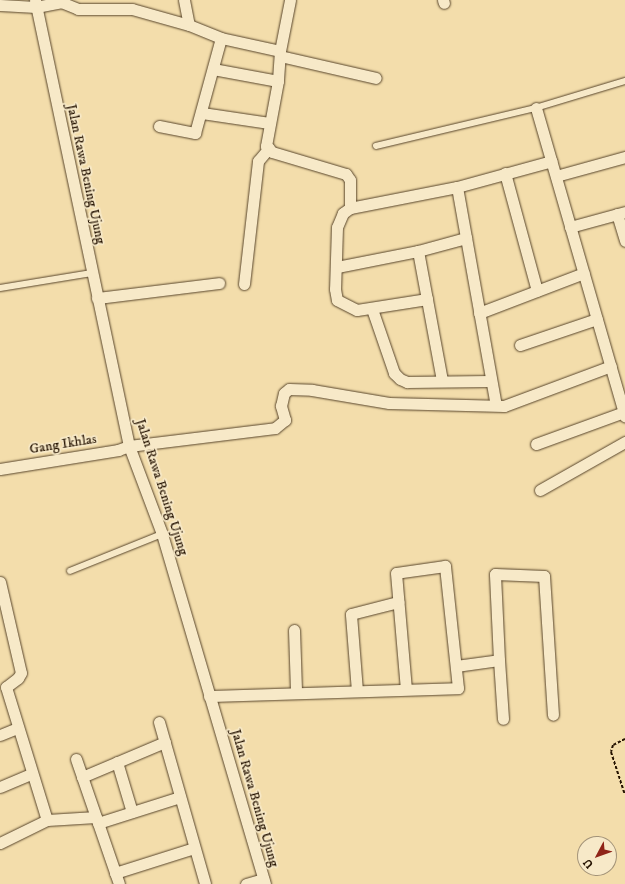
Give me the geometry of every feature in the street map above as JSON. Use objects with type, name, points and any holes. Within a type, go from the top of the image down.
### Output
[{"type":"street","points":[[184,0],[189,24]]},
{"type":"street","points":[[290,0],[280,54],[278,81],[269,123],[266,146],[272,152],[346,174],[350,180],[350,208]]},
{"type":"street","points":[[0,5],[66,1],[78,10],[131,4],[189,24],[221,38],[376,78]]},
{"type":"street","name":"Jalan Rawa Bening Ujung","points":[[36,3],[129,446],[162,534],[264,881]]},
{"type":"street","points":[[159,126],[195,133],[202,113],[221,38]]},
{"type":"street","points":[[213,69],[278,81]]},
{"type":"street","points":[[536,108],[611,366],[621,388],[624,414],[536,444]]},
{"type":"street","points":[[202,113],[269,123]]},
{"type":"street","points":[[244,284],[258,161],[268,148]]},
{"type":"street","points":[[556,176],[625,157]]},
{"type":"street","points":[[427,298],[372,309],[357,310],[337,300],[335,288],[338,267],[337,227],[343,213],[350,208],[457,187],[552,161]]},
{"type":"street","points":[[506,173],[537,291]]},
{"type":"street","points":[[457,187],[490,381],[496,405],[504,406],[518,402],[611,366]]},
{"type":"street","points":[[570,227],[621,213],[625,241]]},
{"type":"street","points":[[338,267],[418,251],[466,238]]},
{"type":"street","points":[[418,251],[442,380]]},
{"type":"street","points":[[479,313],[584,273]]},
{"type":"street","points":[[97,298],[219,283]]},
{"type":"street","points":[[372,309],[394,373],[400,379],[407,382],[442,380],[490,381]]},
{"type":"street","points":[[520,345],[597,319]]},
{"type":"street","name":"Gang Ikhlas","points":[[0,469],[118,450],[129,446],[275,428],[285,420],[281,406],[284,393],[289,390],[312,390],[389,403],[496,405]]},
{"type":"street","points":[[540,490],[625,442]]},
{"type":"street","points":[[209,696],[296,691],[357,691],[406,690],[458,688],[445,566],[396,573],[406,690]]},
{"type":"street","points":[[503,719],[495,574],[544,576],[553,715]]},
{"type":"street","points":[[0,582],[21,673],[18,678],[6,687],[31,774],[47,820]]},
{"type":"street","points":[[357,691],[351,614],[398,602]]},
{"type":"street","points":[[294,630],[296,691]]},
{"type":"street","points":[[456,666],[499,660]]},
{"type":"street","points":[[159,722],[205,884]]},
{"type":"street","points":[[0,735],[17,728]]},
{"type":"street","points":[[82,778],[165,742]]},
{"type":"street","points":[[76,759],[119,884]]},
{"type":"street","points":[[117,762],[132,812]]},
{"type":"street","points":[[0,787],[31,774]]},
{"type":"street","points":[[0,843],[47,820],[97,820],[132,812],[180,797]]},
{"type":"street","points":[[115,873],[194,848]]},
{"type":"street","points":[[246,884],[264,881]]},
{"type":"lane","points":[[376,146],[536,108],[625,81]]},
{"type":"lane","points":[[0,288],[92,273]]},
{"type":"lane","points":[[70,571],[162,534]]},
{"type":"path","points":[[625,739],[614,745],[611,752],[625,795]]}]
